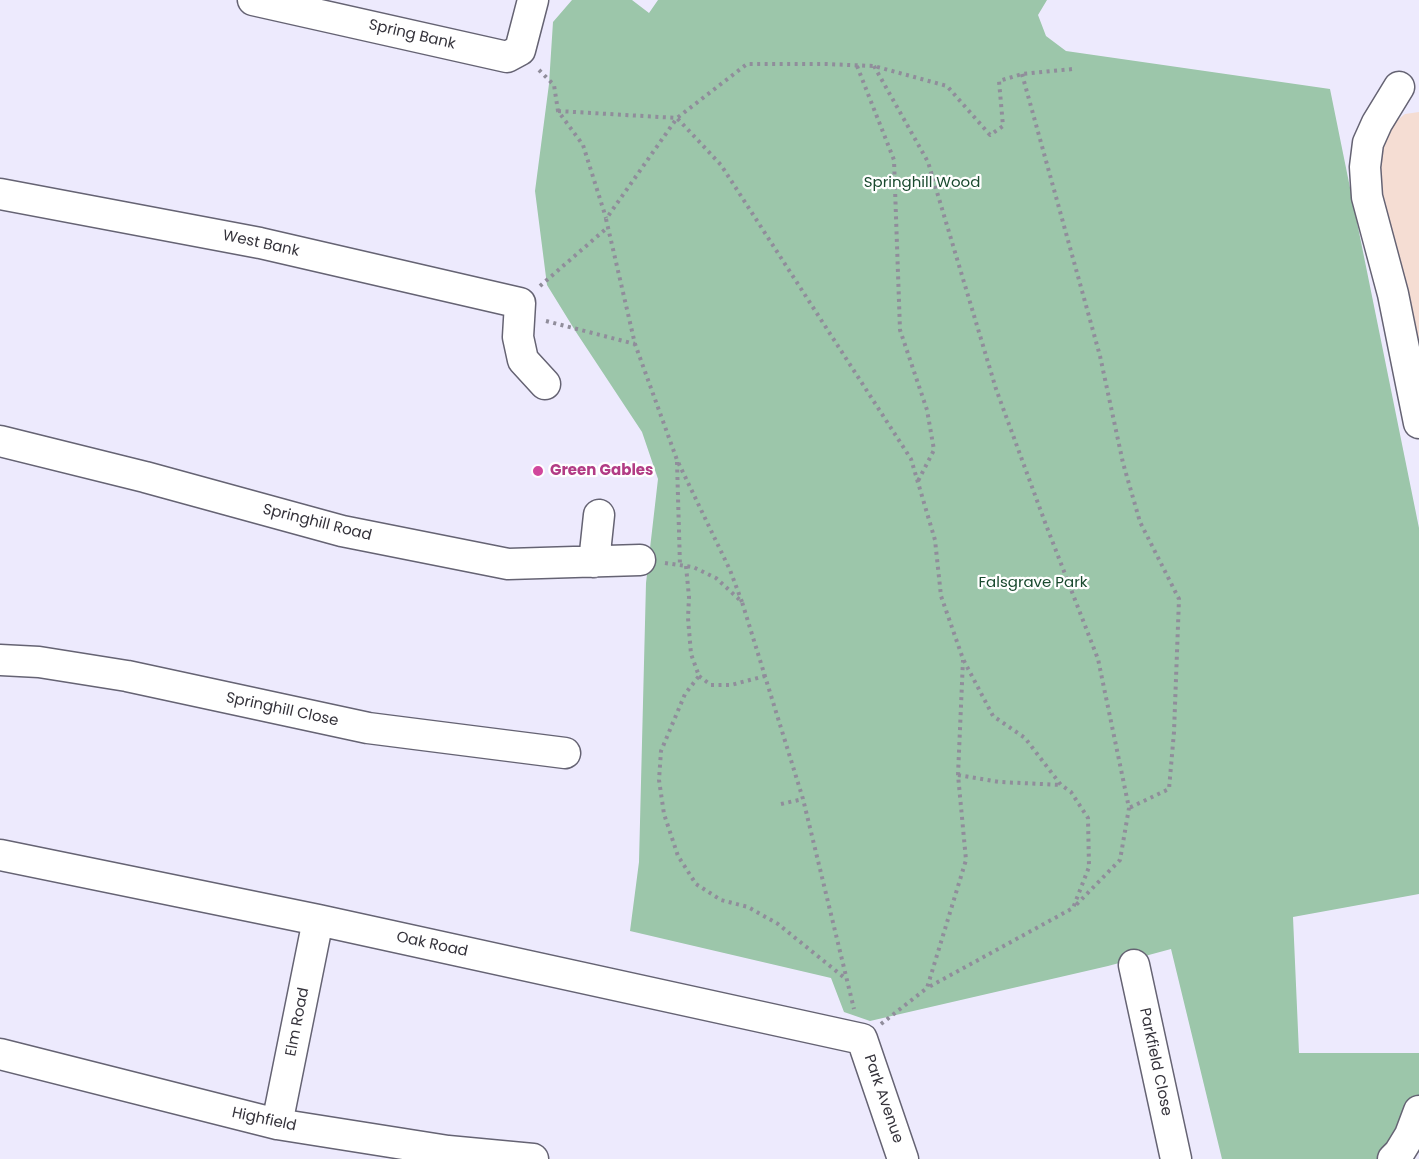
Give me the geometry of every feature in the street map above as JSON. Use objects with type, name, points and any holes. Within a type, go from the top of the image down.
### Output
[{"type":"street","name":"Spring Bank","points":[[253,0],[507,57],[520,50]]},
{"type":"street","points":[[520,50],[533,0]]},
{"type":"street","points":[[1399,87],[1377,123],[1368,143],[1365,167],[1367,197],[1392,294],[1419,423]]},
{"type":"street","name":"West Bank","points":[[0,194],[260,243],[520,303]]},
{"type":"street","points":[[520,303],[518,338],[524,360],[545,384]]},
{"type":"street","name":"Springhill Road","points":[[0,441],[145,477],[342,531],[508,564],[640,560]]},
{"type":"street","points":[[594,562],[599,515]]},
{"type":"street","name":"Springhill Close","points":[[0,660],[39,662],[127,676],[368,728],[565,753]]},
{"type":"street","name":"Oak Road","points":[[0,855],[318,920],[862,1039]]},
{"type":"street","name":"Elm Road","points":[[277,1124],[318,920]]},
{"type":"street","name":"Parkfield Close","points":[[1134,965],[1176,1159]]},
{"type":"street","name":"Park Avenue","points":[[862,1039],[903,1159]]},
{"type":"street","name":"Highfield","points":[[0,1054],[277,1124],[448,1155],[533,1159]]},
{"type":"street","points":[[1393,1159],[1410,1135],[1419,1111]]},
{"type":"path","points":[[520,50],[554,85],[558,111],[583,145],[606,219],[635,344],[677,460],[730,570],[742,602],[803,799],[862,1039],[927,988],[1073,908],[1120,860],[1129,808],[1098,659],[996,389],[928,162],[874,66]]},
{"type":"path","points":[[606,219],[677,118],[747,64],[874,66],[947,86],[990,135],[1003,126],[999,81],[1022,74],[1073,69]]},
{"type":"path","points":[[857,66],[894,160],[900,330],[927,410],[934,450],[918,481]]},
{"type":"path","points":[[1022,74],[1100,356],[1123,463],[1140,522],[1179,599],[1174,732],[1169,789],[1129,808]]},
{"type":"path","points":[[558,111],[677,118],[721,165],[911,459],[935,540],[941,596],[963,659],[993,716],[1025,738],[1061,785],[1071,792],[1088,818],[1089,867],[1073,908]]},
{"type":"path","points":[[608,227],[520,303],[536,318],[635,344]]},
{"type":"path","points":[[677,460],[680,566]]},
{"type":"path","points":[[640,560],[693,567],[716,578],[742,602]]},
{"type":"path","points":[[686,567],[691,654],[699,676],[711,685],[731,685],[765,676]]},
{"type":"path","points":[[927,988],[966,860],[958,775],[963,659]]},
{"type":"path","points":[[699,676],[685,694],[661,751],[659,780],[664,814],[678,856],[696,884],[721,900],[747,907],[778,924],[846,980]]},
{"type":"path","points":[[958,775],[1000,782],[1061,785]]},
{"type":"path","points":[[781,804],[803,799]]},
{"type":"shaded area","points":[[1419,112],[1419,382],[1373,180],[1384,131],[1405,114]]},
{"type":"green space","name":"Falsgrave Park","points":[[572,0],[632,0],[649,13],[658,0],[1047,0],[1038,15],[1046,36],[1066,51],[1330,89],[1419,528],[1419,894],[1293,917],[1299,1053],[1419,1053],[1419,1144],[1412,1159],[1222,1159],[1171,949],[1108,966],[870,1021],[844,1012],[831,978],[630,931],[639,862],[646,583],[658,479],[642,432],[547,285],[535,191],[549,84],[553,22]]},
{"type":"place","name":"Green Gables","points":[[538,471]]},
{"type":"park label","name":"Springhill Wood","points":[[922,183]]}]
